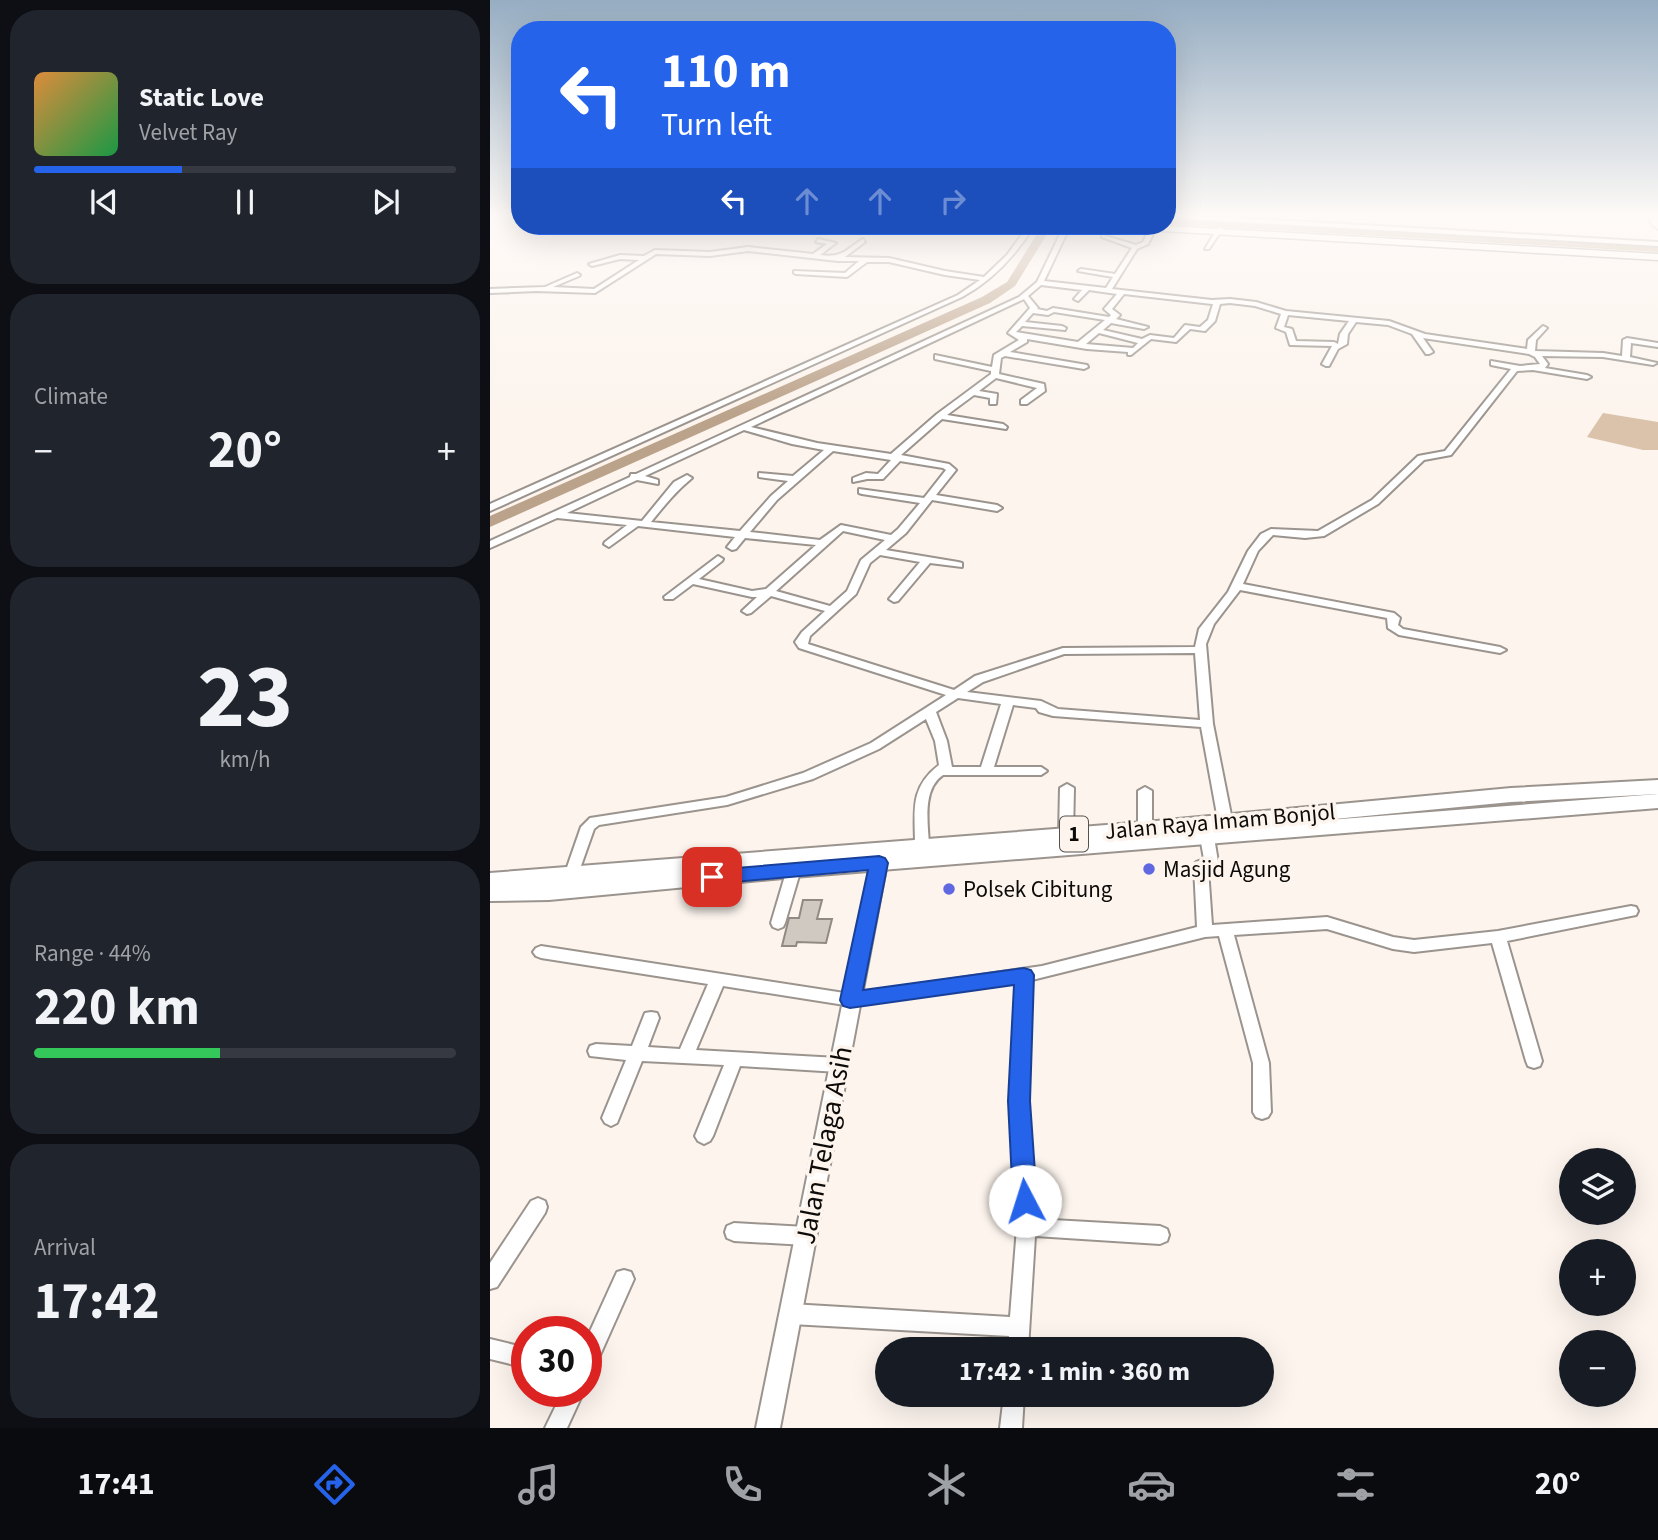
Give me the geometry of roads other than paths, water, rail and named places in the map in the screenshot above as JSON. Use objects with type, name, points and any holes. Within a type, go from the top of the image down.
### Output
[{"type":"highway","name":"Jalan Raya Imam Bonjol","points":[[490,881],[558,882],[794,869],[1207,837],[1228,827],[1511,795],[1658,787]]},
{"type":"highway","name":"Jalan Raya Imam Bonjol","points":[[490,894],[558,882],[922,845],[1144,829],[1228,827],[1658,801]]},
{"type":"street","points":[[541,289],[567,281]]},
{"type":"street","points":[[490,291],[595,291],[612,281]]},
{"type":"street","points":[[490,508],[724,400],[900,325],[970,291],[985,281]]},
{"type":"street","points":[[1108,290],[1115,281]]},
{"type":"street","points":[[490,545],[1025,296],[1040,283],[1256,304],[1284,313],[1393,323],[1416,334],[1466,346],[1534,353],[1589,354],[1653,363]]},
{"type":"street","points":[[1078,299],[1087,288]]},
{"type":"street","points":[[1080,345],[1116,314],[1108,309],[1122,292]]},
{"type":"street","points":[[1025,296],[1035,306],[1012,333],[1099,349],[1107,345],[1133,351],[1150,337],[1175,340],[1188,327],[1202,329],[1211,321],[1217,302]]},
{"type":"street","points":[[1032,311],[1048,313],[1053,310],[1144,327]]},
{"type":"street","points":[[1284,313],[1280,328],[1289,331],[1293,342],[1334,344],[1336,347]]},
{"type":"street","points":[[1326,364],[1336,347],[1343,344],[1344,334],[1354,318]]},
{"type":"street","points":[[1020,324],[1062,328]]},
{"type":"street","points":[[1494,363],[1517,368],[1543,366],[1534,353],[1532,340],[1543,328]]},
{"type":"street","points":[[1097,330],[1143,342]]},
{"type":"street","points":[[1416,334],[1429,352]]},
{"type":"street","points":[[996,373],[996,359],[1023,341],[1021,336]]},
{"type":"street","points":[[1626,358],[1627,340],[1658,345]]},
{"type":"street","points":[[1003,353],[1084,367]]},
{"type":"street","points":[[1042,359],[1050,353],[1056,353]]},
{"type":"street","points":[[938,357],[1041,386],[1042,388],[1024,402]]},
{"type":"street","points":[[1228,827],[1207,724],[1200,650],[1204,632],[1237,586],[1258,544],[1267,533],[1320,534],[1375,502],[1421,458],[1448,453],[1517,368]]},
{"type":"street","points":[[1530,368],[1587,377]]},
{"type":"street","points":[[856,480],[866,476],[880,477],[896,456],[940,416],[996,373]]},
{"type":"street","points":[[971,392],[995,396],[993,402]]},
{"type":"street","points":[[940,416],[1003,427]]},
{"type":"street","points":[[743,427],[777,438],[896,456],[950,468],[950,473],[929,499],[893,539],[866,562],[852,592],[802,638],[803,646],[955,694],[1041,705],[1042,709],[1052,709],[1053,712],[1207,724]]},
{"type":"street","points":[[732,547],[792,479],[832,447]]},
{"type":"street","points":[[762,475],[792,479]]},
{"type":"street","points":[[634,477],[655,482]]},
{"type":"street","points":[[609,544],[641,522],[677,484],[687,478]]},
{"type":"street","points":[[862,491],[997,508]]},
{"type":"street","points":[[557,514],[822,543]]},
{"type":"street","points":[[747,611],[841,528],[893,539]]},
{"type":"street","points":[[877,551],[958,565]]},
{"type":"street","points":[[669,597],[718,559]]},
{"type":"street","points":[[894,599],[926,561]]},
{"type":"street","points":[[691,580],[752,594],[767,592],[833,610]]},
{"type":"street","points":[[1237,586],[1390,615],[1394,618],[1392,626],[1399,632],[1500,650]]},
{"type":"street","points":[[558,882],[595,821],[727,801],[785,785],[863,752],[979,678],[1063,651],[1200,650]]},
{"type":"street","points":[[986,771],[1008,701]]},
{"type":"street","points":[[929,711],[946,758],[942,771]]},
{"type":"street","points":[[922,845],[922,811],[925,793],[933,776],[942,771],[1041,771]]},
{"type":"street","points":[[1066,835],[1067,788]]},
{"type":"street","points":[[1144,829],[1145,791]]},
{"type":"street","points":[[1205,931],[1201,866],[1211,862],[1207,837]]},
{"type":"street","name":"Jalan Telaga Asih","points":[[768,1428],[879,863]]},
{"type":"street","points":[[778,923],[794,869]]},
{"type":"street","points":[[541,952],[850,1000],[1024,975],[1205,931],[1327,923],[1393,943],[1414,946],[1498,937],[1631,911]]},
{"type":"street","points":[[1225,930],[1261,1063],[1262,1112]]},
{"type":"street","points":[[1498,937],[1534,1061]]},
{"type":"street","points":[[1019,1337],[1026,1227],[1019,1101],[1024,975]]},
{"type":"street","points":[[685,1057],[717,981]]},
{"type":"street","points":[[611,1118],[639,1054],[651,1018]]},
{"type":"street","points":[[596,1051],[838,1065]]},
{"type":"street","points":[[704,1136],[734,1060]]},
{"type":"street","points":[[490,1280],[538,1207]]},
{"type":"street","points":[[1026,1227],[1160,1235]]},
{"type":"street","points":[[734,1232],[806,1236]]},
{"type":"street","points":[[602,1328],[624,1279]]},
{"type":"street","points":[[791,1314],[1019,1327]]},
{"type":"street","points":[[490,1349],[511,1354]]},
{"type":"street","points":[[556,1428],[566,1407]]},
{"type":"street","points":[[1011,1428],[1013,1407]]},
{"type":"waterway","points":[[490,522],[986,300],[1013,281]]},
{"type":"place","name":"Masjid Agung","points":[[1149,869]]},
{"type":"place","name":"Polsek Cibitung","points":[[949,889]]}]
